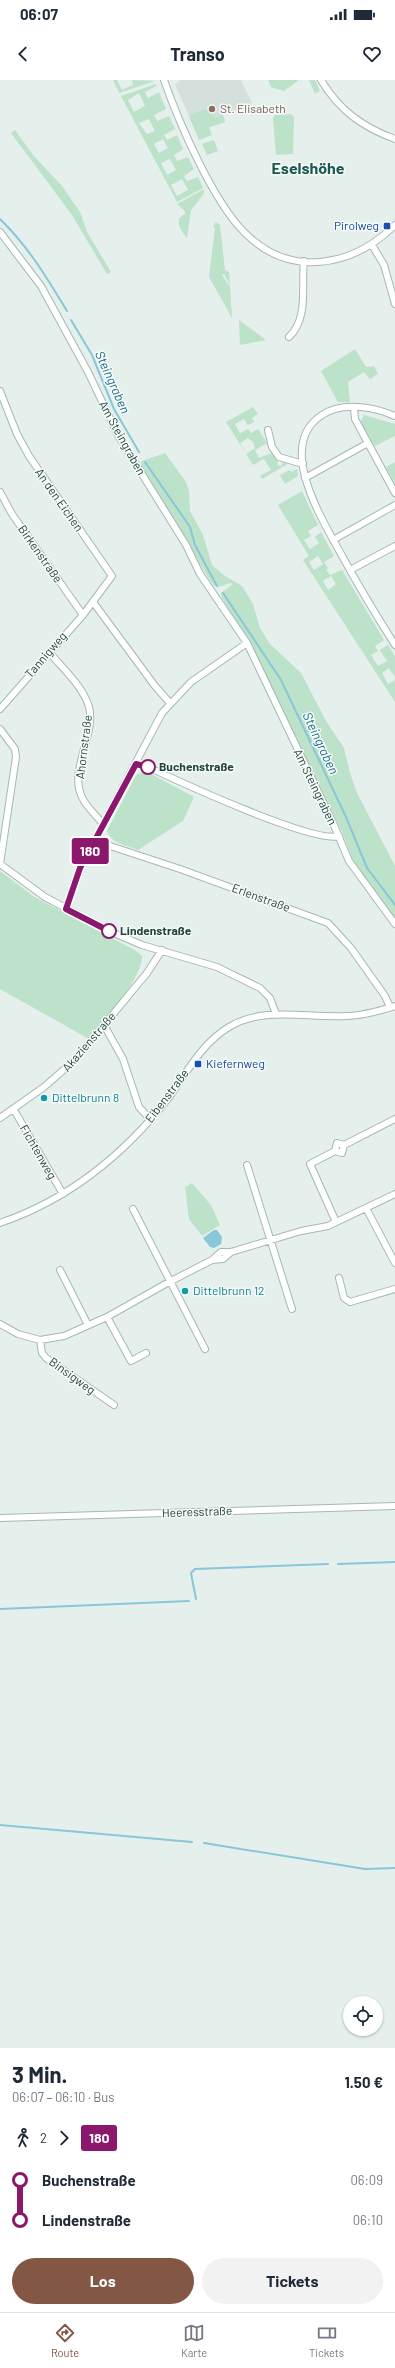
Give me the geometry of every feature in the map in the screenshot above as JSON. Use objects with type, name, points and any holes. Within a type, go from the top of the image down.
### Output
[{"type":"street","points":[[164,80],[199,160],[237,224],[250,238],[269,250],[289,259],[304,261],[336,260],[362,251],[372,245],[395,225]]},
{"type":"street","points":[[321,80],[335,102],[348,115],[368,128],[395,139]]},
{"type":"street","name":"Am Steingraben","points":[[0,232],[41,286],[88,372],[120,437],[186,545],[200,574],[247,643],[355,871],[395,924]]},
{"type":"street","points":[[372,245],[384,265],[395,304]]},
{"type":"street","points":[[289,337],[297,327],[302,312],[304,261]]},
{"type":"street","name":"An den Eichen","points":[[0,391],[17,434],[28,456],[112,576],[93,602]]},
{"type":"street","points":[[395,416],[379,411],[354,408],[332,410],[314,421],[307,430],[303,442],[303,464],[305,478],[312,498],[333,540],[395,645]]},
{"type":"street","points":[[354,408],[355,419],[395,493]]},
{"type":"street","points":[[268,430],[272,447],[279,457],[303,464]]},
{"type":"street","points":[[305,478],[368,443]]},
{"type":"street","name":"Birkenstraße","points":[[0,494],[12,514],[83,614]]},
{"type":"street","points":[[333,540],[395,505]]},
{"type":"street","points":[[350,570],[395,546]]},
{"type":"street","points":[[93,602],[155,686],[170,703]]},
{"type":"street","name":"Tannigweg","points":[[0,709],[93,602]]},
{"type":"street","points":[[389,635],[395,631]]},
{"type":"street","points":[[66,909],[80,868],[162,713],[170,703],[198,676],[247,643]]},
{"type":"street","name":"Ahornstraße","points":[[50,652],[84,695],[89,707],[89,723],[80,770],[80,794],[104,824]]},
{"type":"street","points":[[0,729],[15,749],[16,758],[0,864],[30,888],[66,909],[129,940],[217,967],[260,988],[270,998],[276,1014]]},
{"type":"street","points":[[136,764],[148,767],[212,796],[305,832],[325,838],[339,836]]},
{"type":"street","name":"Erlenstraße","points":[[95,841],[180,869],[328,923],[351,948],[392,1007]]},
{"type":"street","name":"Akazienstraße","points":[[0,1118],[14,1110],[68,1067],[147,973],[162,950]]},
{"type":"street","name":"Eibenstraße","points":[[0,1223],[30,1212],[63,1194],[104,1166],[150,1119],[196,1058],[217,1036],[240,1021],[276,1014],[345,1016],[392,1007]]},
{"type":"street","points":[[104,1025],[123,1059],[139,1107],[150,1119]]},
{"type":"street","name":"Fichtenweg","points":[[14,1110],[63,1194]]},
{"type":"street","points":[[336,1222],[310,1164],[335,1150],[342,1153],[344,1145],[395,1119]]},
{"type":"street","points":[[247,1165],[292,1309]]},
{"type":"street","name":"Binsigweg","points":[[0,1324],[18,1334],[40,1340],[64,1336],[107,1317],[212,1260],[221,1252],[231,1252],[336,1222],[395,1194]]},
{"type":"street","points":[[366,1208],[395,1263]]},
{"type":"street","points":[[133,1209],[205,1350]]},
{"type":"street","points":[[60,1270],[88,1325]]},
{"type":"street","points":[[339,1278],[344,1298],[350,1302],[395,1289]]},
{"type":"street","points":[[107,1317],[131,1361],[146,1353]]},
{"type":"street","name":"Binsigweg","points":[[40,1340],[42,1353],[46,1358],[114,1405]]},
{"type":"street","name":"Heeresstraße","points":[[0,1518],[395,1506]]},
{"type":"shaded area","name":"St. Elisabeth","points":[[179,80],[241,80],[252,103],[223,115],[225,122],[196,132],[175,84],[179,82]]},
{"type":"green space","points":[[113,80],[117,80],[122,90],[133,85],[132,80],[155,81],[119,93]]},
{"type":"green space","points":[[268,80],[298,81],[284,91],[271,87]]},
{"type":"green space","points":[[309,80],[315,80],[320,91],[315,94]]},
{"type":"green space","points":[[156,84],[156,86],[145,92],[148,98],[159,92],[166,109],[154,115],[157,121],[169,116],[175,129],[164,135],[167,140],[177,135],[183,149],[174,155],[177,161],[188,157],[194,169],[184,176],[187,181],[198,177],[203,188],[177,202],[121,96]],"holes":[[[139,93],[145,106],[134,112],[128,100]],[[149,119],[155,131],[147,134],[139,123]],[[163,139],[168,148],[159,153],[154,144]],[[170,159],[176,170],[167,175],[161,163]],[[182,179],[188,190],[177,196],[171,185]]]},
{"type":"green space","points":[[210,107],[215,118],[223,115],[225,122],[209,127],[212,135],[199,140],[189,116]]},
{"type":"green space","points":[[291,114],[294,117],[293,154],[276,155],[273,118],[275,115]]},
{"type":"green space","points":[[15,130],[33,155],[62,186],[80,212],[88,234],[111,272],[107,274],[72,215],[11,133]]},
{"type":"green space","points":[[214,140],[218,151],[207,155],[202,144]]},
{"type":"green space","points":[[204,189],[204,194],[191,210],[187,238],[179,224],[179,218],[185,214],[185,211],[177,204]]},
{"type":"green space","points":[[216,222],[220,225],[225,270],[229,272],[230,285],[224,274],[222,275],[230,287],[232,318],[209,277],[215,228],[213,226]]},
{"type":"green space","points":[[239,320],[266,340],[240,345]]},
{"type":"green space","points":[[355,349],[366,367],[374,366],[378,374],[370,379],[364,372],[348,382],[350,402],[338,402],[321,371]]},
{"type":"green space","points":[[253,407],[258,414],[252,418],[254,422],[248,425],[244,419],[235,424],[240,433],[248,429],[251,433],[258,429],[267,443],[255,450],[259,458],[272,453],[278,460],[277,465],[281,466],[283,462],[289,463],[262,479],[260,476],[271,470],[264,459],[253,465],[246,454],[255,448],[253,442],[248,438],[240,443],[245,453],[226,422]]},
{"type":"green space","points":[[364,415],[395,424],[395,436],[375,446],[360,423]]},
{"type":"green space","points":[[165,453],[186,482],[189,491],[190,511],[203,535],[212,565],[225,576],[242,586],[253,604],[260,628],[270,644],[301,673],[326,721],[344,748],[357,793],[395,866],[395,920],[355,865],[342,832],[250,643],[222,598],[221,593],[233,584],[230,583],[219,587],[213,585],[140,466],[142,461]]},
{"type":"green space","points":[[395,462],[395,483],[386,467]]},
{"type":"green space","points":[[297,469],[298,476],[285,484],[280,475],[290,470],[291,472]]},
{"type":"green space","points":[[302,491],[318,525],[308,531],[311,536],[304,540],[310,549],[319,543],[315,537],[321,532],[334,556],[324,562],[328,568],[326,570],[330,575],[342,570],[384,640],[375,646],[378,651],[371,655],[378,666],[387,661],[380,650],[388,645],[395,656],[395,677],[389,668],[382,673],[388,684],[395,680],[395,702],[303,560],[309,556],[278,505]],"holes":[[[318,556],[323,564],[314,570],[309,562]],[[331,576],[336,584],[328,590],[323,581]]]},
{"type":"green space","points":[[142,773],[151,774],[194,797],[183,821],[138,850],[112,839],[107,831],[136,775]]},
{"type":"green space","points":[[0,871],[33,896],[136,951],[142,956],[136,977],[129,988],[89,1039],[0,989]]},
{"type":"green space","points":[[192,1183],[211,1205],[220,1225],[202,1236],[189,1219],[185,1187]]},
{"type":"water","points":[[214,1230],[217,1230],[222,1237],[221,1244],[214,1248],[210,1247],[203,1238]]},
{"type":"waterway","name":"Steingraben","points":[[0,219],[28,251],[67,311]]},
{"type":"waterway","name":"Steingraben","points":[[71,320],[92,355],[114,409],[139,452]]},
{"type":"waterway","name":"Steingraben","points":[[145,462],[190,527],[195,545],[217,586]]},
{"type":"waterway","name":"Steingraben","points":[[223,593],[281,680],[346,817],[367,868],[395,905]]},
{"type":"waterway","points":[[338,1564],[395,1562]]},
{"type":"waterway","points":[[196,1599],[191,1573],[195,1569],[328,1564]]},
{"type":"waterway","points":[[0,1609],[189,1601]]},
{"type":"waterway","points":[[0,1825],[192,1842]]},
{"type":"waterway","points":[[204,1843],[365,1869],[395,1868]]},
{"type":"bus line","name":"180","points":[[109,931],[66,909],[80,868],[136,764],[148,767]]},
{"type":"place","name":"St. Elisabeth","points":[[212,109]]},
{"type":"place","name":"Pirolweg","points":[[387,226]]},
{"type":"place","name":"Buchenstraße","points":[[148,767]]},
{"type":"place","name":"Lindenstraße","points":[[109,931]]},
{"type":"place","name":"Kiefernweg","points":[[198,1064]]},
{"type":"place","name":"Dittelbrunn 8","points":[[44,1098]]},
{"type":"place","name":"Dittelbrunn 12","points":[[185,1291]]},
{"type":"district","name":"Eselshöhe","points":[[308,168]]}]
